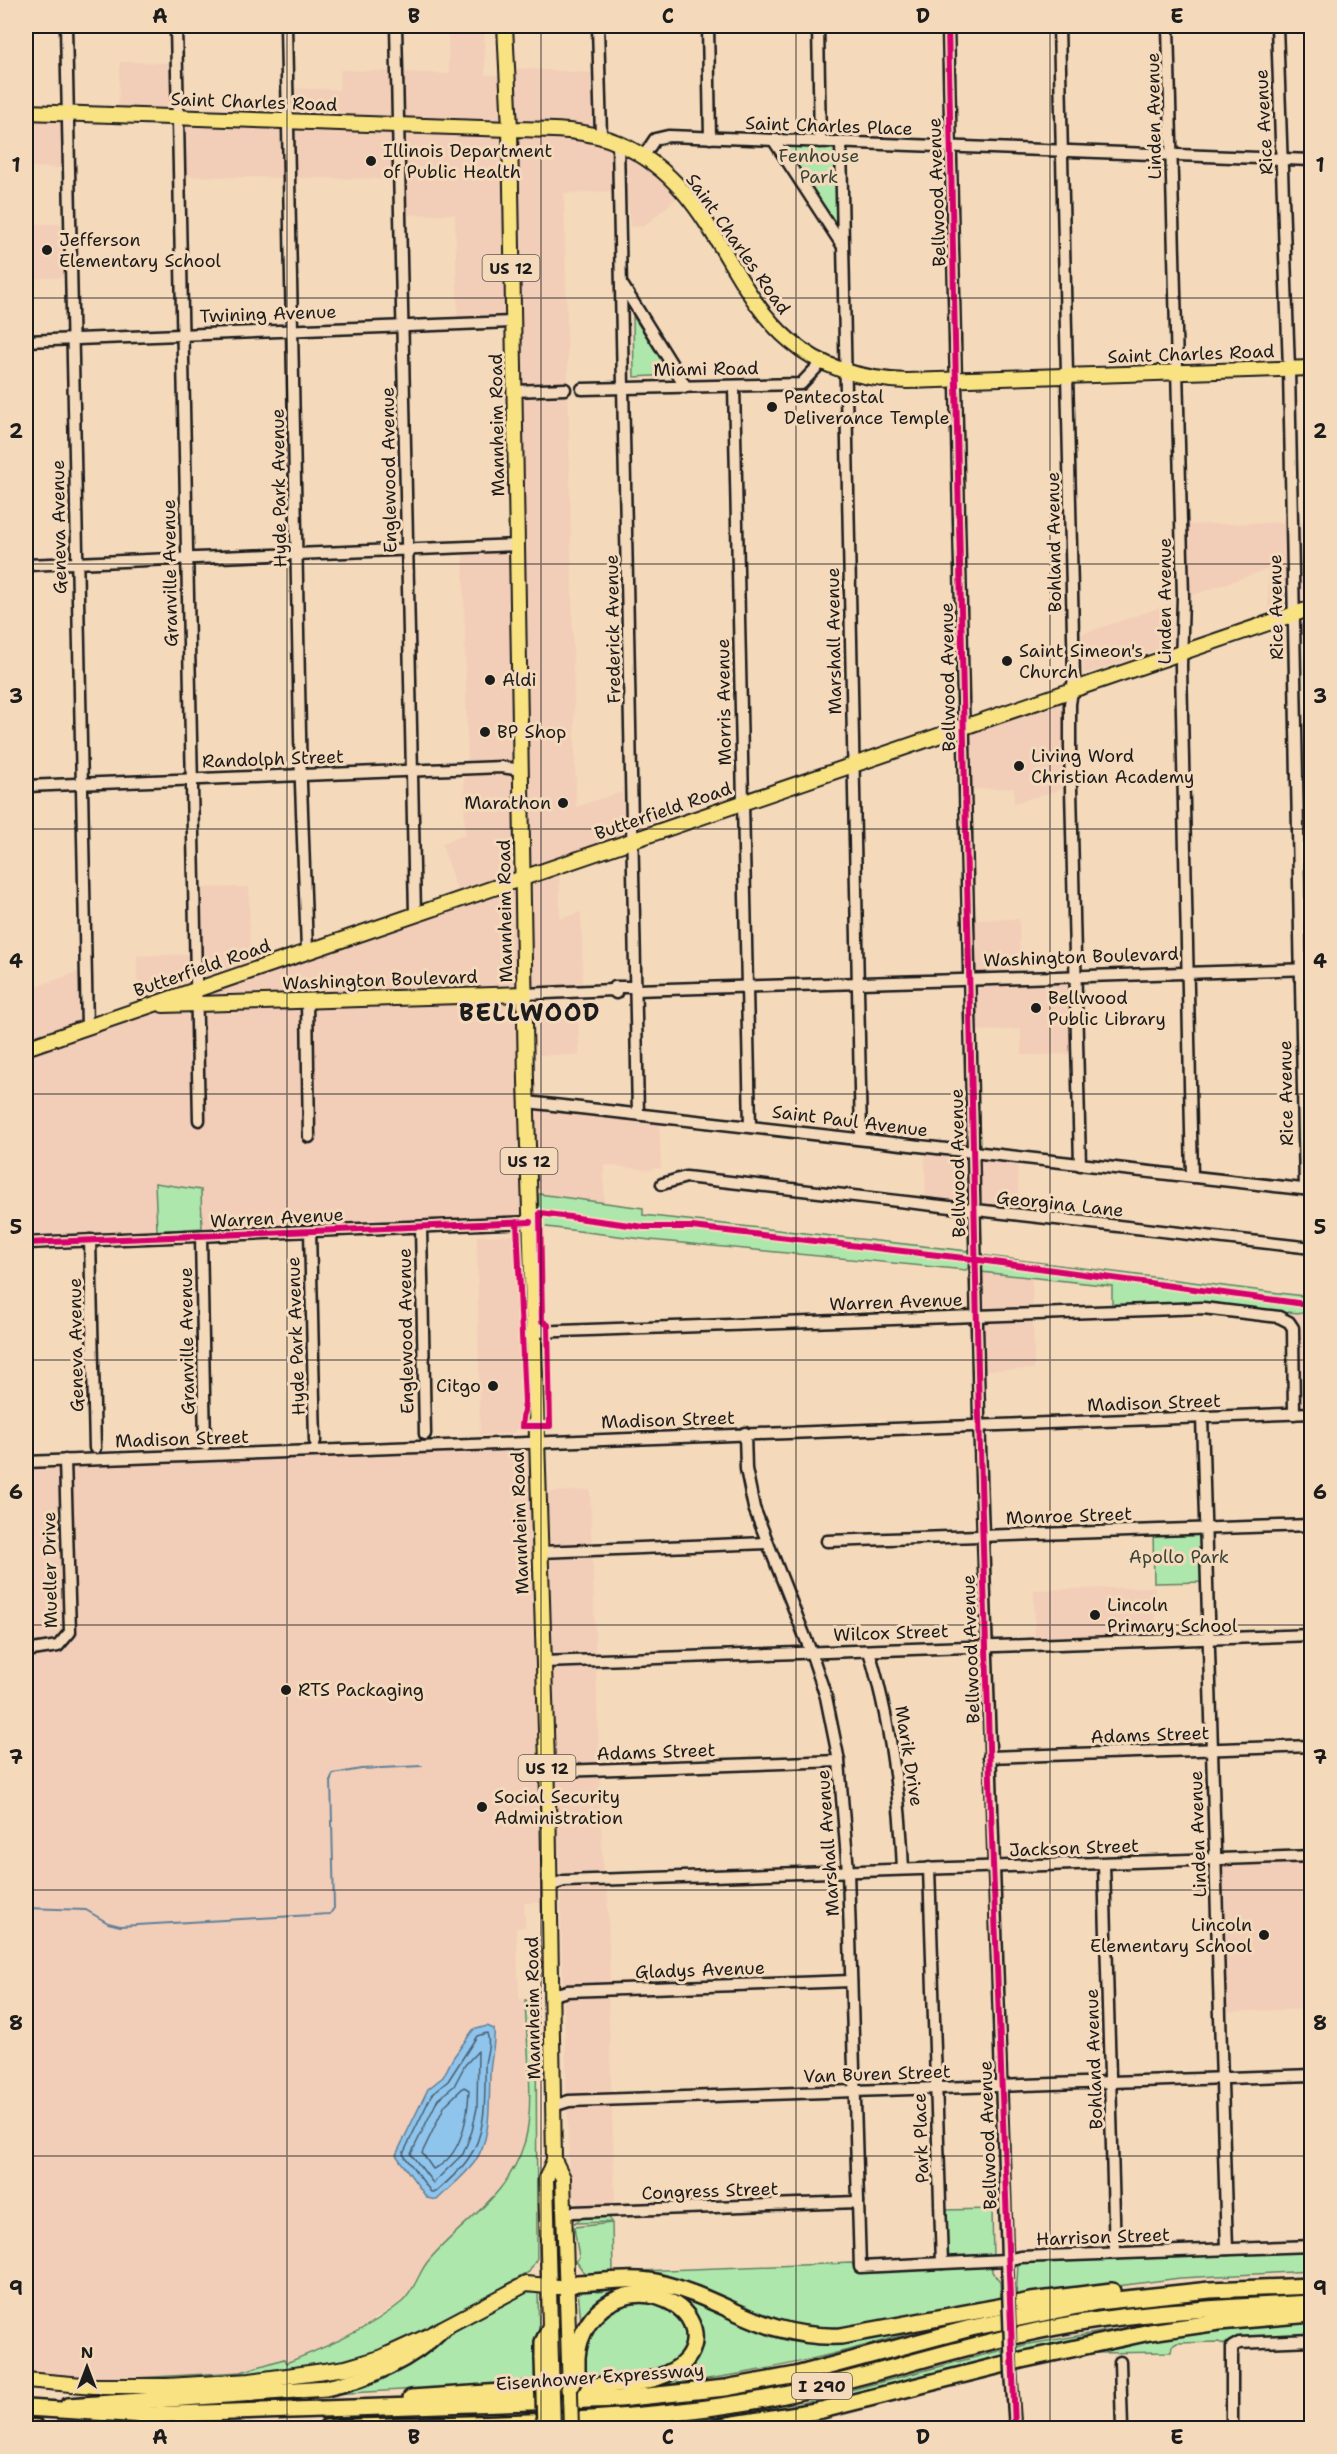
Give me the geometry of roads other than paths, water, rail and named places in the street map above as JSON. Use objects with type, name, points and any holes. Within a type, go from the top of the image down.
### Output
[{"type":"highway","points":[[566,2287],[577,2283],[659,2282],[766,2327],[814,2337],[841,2336],[998,2306],[1092,2293],[1111,2291],[1144,2296]]},
{"type":"highway","name":"Eisenhower Expressway","points":[[26,2408],[145,2415],[619,2399],[725,2388],[824,2368],[1013,2318],[1144,2296],[1311,2286]]},
{"type":"highway","points":[[318,2410],[346,2402],[634,2383],[660,2378],[684,2363],[692,2353],[695,2333],[692,2321],[674,2304],[647,2295],[633,2295],[605,2304],[594,2313],[584,2328],[573,2359],[577,2374],[569,2389]]},
{"type":"highway","name":"Eisenhower Expressway","points":[[326,2428],[608,2416],[695,2409],[766,2398],[842,2382],[978,2344],[1078,2323],[1191,2308],[1311,2303]]},
{"type":"highway","points":[[710,2428],[822,2410],[1021,2360],[1150,2332],[1218,2322],[1311,2314]]},
{"type":"highway","points":[[545,2428],[547,2360],[543,2342],[550,2328]]},
{"type":"highway","points":[[44,2410],[87,2403],[327,2388],[351,2383],[384,2369],[429,2342],[441,2330]]},
{"type":"highway","points":[[786,2428],[822,2410]]},
{"type":"highway","points":[[26,2427],[37,2428]]},
{"type":"main road","name":"US 12","points":[[505,26],[508,47],[510,129]]},
{"type":"main road","name":"US 12","points":[[508,47],[511,26]]},
{"type":"main road","name":"Saint Charles Road","points":[[26,112],[510,129],[585,133],[601,137],[618,143],[643,157],[668,176],[686,196],[776,331],[820,363],[845,372],[883,380],[1311,368]]},
{"type":"main road","name":"Mannheim Road","points":[[510,129],[524,994],[535,1441],[547,1776],[554,2160],[546,2180],[550,2328]]},
{"type":"main road","name":"Butterfield Road","points":[[26,1048],[1311,608]]},
{"type":"main road","name":"Washington Boulevard","points":[[149,1006],[524,994]]},
{"type":"main road","name":"Mannheim Road","points":[[554,2160],[563,2178],[566,2287],[573,2359]]},
{"type":"main road","points":[[26,2380],[129,2386],[216,2384],[346,2368],[441,2330],[526,2284],[566,2287]]},
{"type":"main road","points":[[547,2360],[553,2428]]},
{"type":"main road","points":[[569,2389],[571,2428]]},
{"type":"street","name":"Geneva Avenue","points":[[66,26],[87,1027]]},
{"type":"street","name":"Granville Avenue","points":[[176,26],[199,1120]]},
{"type":"street","name":"Hyde Park Avenue","points":[[286,26],[301,775],[307,950]]},
{"type":"street","name":"Englewood Avenue","points":[[396,26],[415,914]]},
{"type":"street","points":[[598,26],[601,137]]},
{"type":"street","points":[[708,26],[710,138]]},
{"type":"street","points":[[818,26],[820,142]]},
{"type":"street","name":"Bellwood Avenue","points":[[948,26],[974,1211],[989,1757],[1014,2428]]},
{"type":"street","name":"Bohland Avenue","points":[[1059,26],[1074,678],[1070,747],[1080,1165]]},
{"type":"street","name":"Linden Avenue","points":[[1168,26],[1178,372],[1192,1177]]},
{"type":"street","name":"Rice Avenue","points":[[1277,26],[1279,148],[1284,160],[1300,969],[1308,1190]]},
{"type":"street","name":"Saint Charles Place","points":[[643,157],[652,142],[659,138],[710,138],[1311,160]]},
{"type":"street","points":[[774,141],[842,245]]},
{"type":"street","name":"Frederick Avenue","points":[[618,143],[623,286],[638,1114]]},
{"type":"street","name":"Marshall Avenue","points":[[841,143],[861,1138]]},
{"type":"street","points":[[623,286],[686,387]]},
{"type":"street","name":"Twining Avenue","points":[[26,341],[512,322]]},
{"type":"street","name":"Miami Road","points":[[582,389],[801,384],[820,363]]},
{"type":"street","name":"Morris Avenue","points":[[734,386],[750,1126]]},
{"type":"street","points":[[514,391],[566,390]]},
{"type":"street","points":[[26,565],[518,545]]},
{"type":"street","name":"Randolph Street","points":[[26,786],[502,767],[521,770]]},
{"type":"street","name":"Washington Boulevard","points":[[524,994],[612,990],[633,993],[636,990],[859,982],[1311,969]]},
{"type":"street","points":[[307,1001],[309,1137]]},
{"type":"street","name":"Saint Paul Avenue","points":[[527,1102],[1308,1190]]},
{"type":"street","name":"Georgina Lane","points":[[662,1184],[686,1177],[1311,1248]]},
{"type":"street","name":"Warren Avenue","points":[[26,1243],[530,1222]]},
{"type":"street","name":"Englewood Avenue","points":[[421,1227],[425,1434]]},
{"type":"street","name":"Hyde Park Avenue","points":[[310,1231],[315,1441]]},
{"type":"street","name":"Granville Avenue","points":[[201,1236],[205,1444]]},
{"type":"street","name":"Geneva Avenue","points":[[90,1240],[95,1448]]},
{"type":"street","name":"Warren Avenue","points":[[532,1332],[1203,1308],[1279,1317],[1289,1322],[1293,1328],[1294,1414]]},
{"type":"street","name":"Madison Street","points":[[26,1462],[1311,1413]]},
{"type":"street","name":"Linden Avenue","points":[[1202,1417],[1227,2249]]},
{"type":"street","name":"Marshall Avenue","points":[[745,1433],[748,1488],[766,1543],[811,1652],[832,1720],[839,1761],[848,1871],[860,2266]]},
{"type":"street","name":"Mueller Drive","points":[[26,1651],[51,1649],[64,1642],[70,1626],[65,1460]]},
{"type":"street","name":"Monroe Street","points":[[827,1541],[1311,1525]]},
{"type":"street","points":[[540,1552],[766,1543]]},
{"type":"street","name":"Wilcox Street","points":[[543,1662],[1311,1635]]},
{"type":"street","name":"Marik Drive","points":[[869,1651],[886,1710],[896,1763],[903,1869]]},
{"type":"street","name":"Adams Street","points":[[989,1757],[1311,1746]]},
{"type":"street","name":"Adams Street","points":[[547,1776],[561,1771],[839,1761]]},
{"type":"street","name":"Jackson Street","points":[[549,1886],[564,1881],[1311,1856]]},
{"type":"street","name":"Bohland Avenue","points":[[1104,1864],[1112,2082],[1115,2253]]},
{"type":"street","name":"Park Place","points":[[929,1868],[942,2263]]},
{"type":"street","name":"Gladys Avenue","points":[[550,1996],[567,1991],[851,1982]]},
{"type":"street","name":"Van Buren Street","points":[[553,2106],[569,2101],[1311,2075]]},
{"type":"street","name":"Congress Street","points":[[564,2216],[573,2212],[858,2202]]},
{"type":"street","name":"Harrison Street","points":[[860,2266],[1007,2260],[1020,2257],[1311,2246]]},
{"type":"street","points":[[1232,2428],[1230,2351],[1232,2347],[1239,2343],[1311,2340]]},
{"type":"street","points":[[1120,2362],[1122,2428]]},
{"type":"water","points":[[487,2026],[494,2029],[494,2038],[488,2127],[481,2151],[466,2173],[437,2200],[427,2198],[396,2155],[428,2089],[443,2077],[473,2030]]},
{"type":"waterway","points":[[26,1908],[86,1910],[108,1923],[120,1926],[330,1914],[334,1908],[331,1779],[333,1774],[361,1769],[422,1766]]},
{"type":"place","name":"Illinois Department of Public Health","points":[[371,161]]},
{"type":"place","name":"Jefferson Elementary School","points":[[47,250]]},
{"type":"place","name":"Pentecostal Deliverance Temple","points":[[772,407]]},
{"type":"place","name":"Saint Simeon's Church","points":[[1007,661]]},
{"type":"place","name":"Aldi","points":[[490,680]]},
{"type":"place","name":"BP Shop","points":[[485,732]]},
{"type":"place","name":"Living Word Christian Academy","points":[[1019,766]]},
{"type":"place","name":"Marathon","points":[[563,803]]},
{"type":"place","name":"Bellwood Public Library","points":[[1036,1008]]},
{"type":"place","name":"Citgo","points":[[493,1386]]},
{"type":"place","name":"Lincoln Primary School","points":[[1095,1615]]},
{"type":"place","name":"RTS Packaging","points":[[286,1690]]},
{"type":"place","name":"Social Security Administration","points":[[482,1807]]},
{"type":"place","name":"Lincoln Elementary School","points":[[1264,1935]]},
{"type":"district","name":"BELLWOOD","points":[[530,1013]]},
{"type":"park label","name":"Fenhouse Park","points":[[819,166]]},
{"type":"park label","name":"Apollo Park","points":[[1179,1557]]}]
